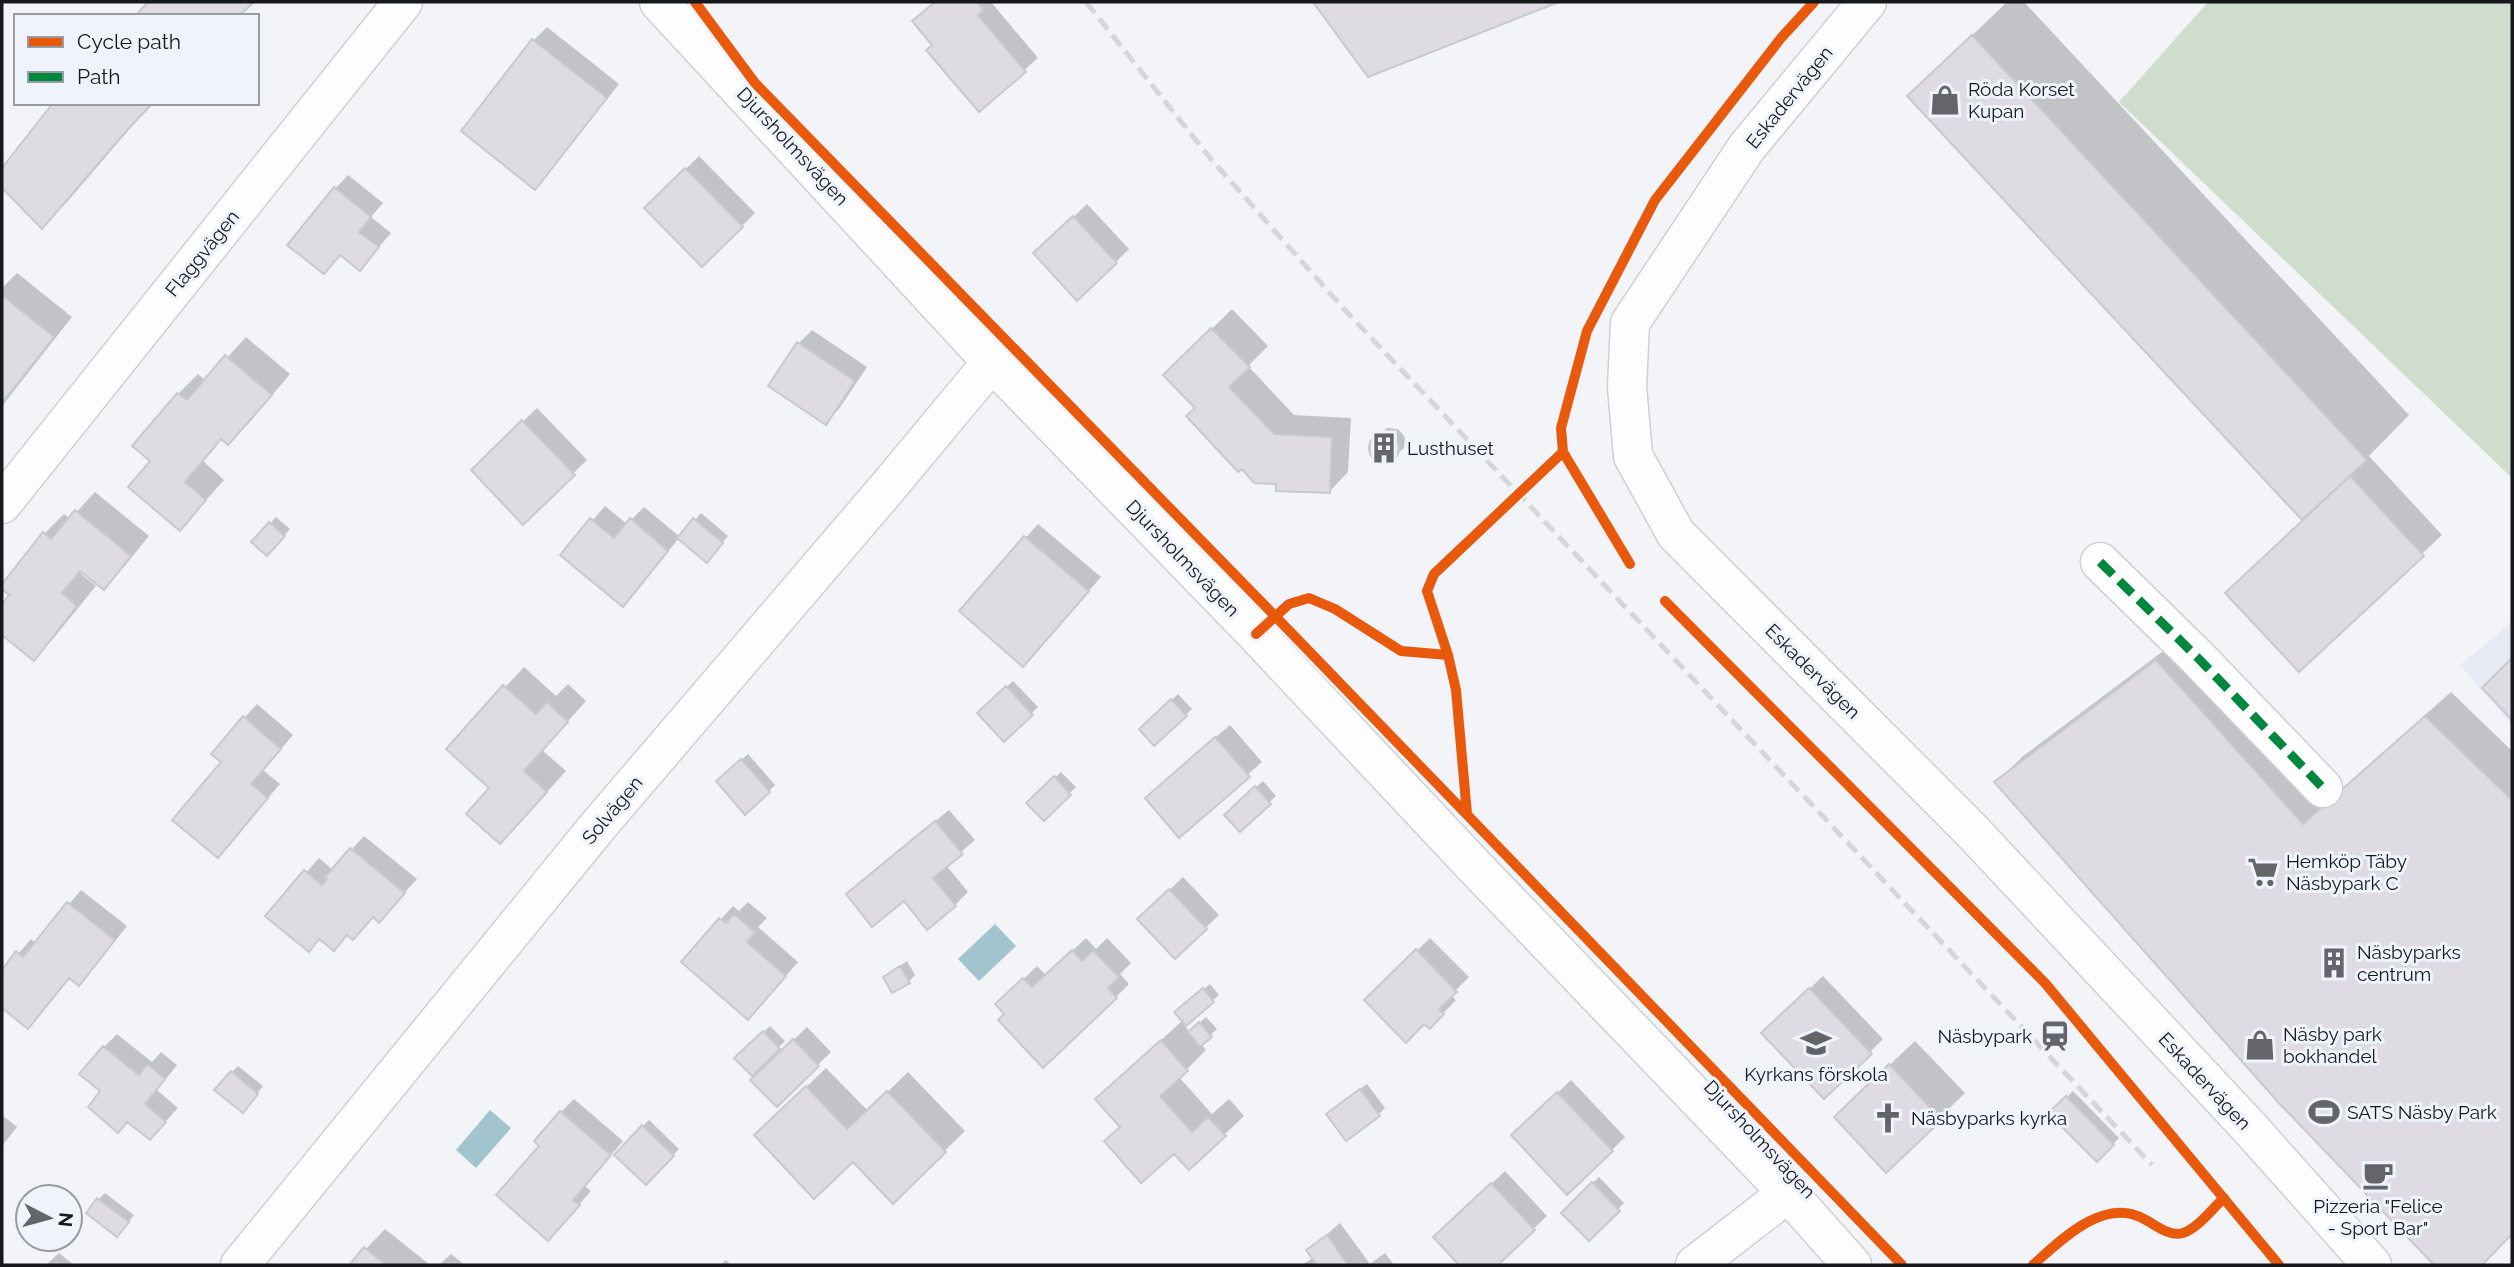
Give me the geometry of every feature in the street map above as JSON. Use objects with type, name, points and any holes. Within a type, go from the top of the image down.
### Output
[{"type":"street","name":"Flaggvägen","points":[[2,504],[403,2]]},
{"type":"street","name":"Djursholmsvägen","points":[[659,2],[992,362],[1241,618],[1788,1193],[1852,1265]]},
{"type":"street","name":"Eskadervägen","points":[[1864,3],[1747,147],[1630,323],[1627,387],[1633,456],[1676,534],[1971,830],[2249,1127],[2372,1265]]},
{"type":"street","name":"Solvägen","points":[[240,1265],[598,826],[992,362]]},
{"type":"street","points":[[2099,562],[2197,657],[2323,788]]},
{"type":"street","points":[[1695,1265],[1788,1193]]},
{"type":"shaded area","points":[[2512,622],[2512,725],[2460,665]]},
{"type":"green space","points":[[2208,2],[2512,2],[2512,478],[2119,102]]},
{"type":"water","points":[[995,924],[1016,946],[979,981],[958,959]]},
{"type":"water","points":[[490,1110],[511,1128],[476,1168],[456,1150]]},
{"type":"building","points":[[148,2],[254,2],[241,14],[137,14]]},
{"type":"building","points":[[935,2],[977,2],[984,10],[978,15],[1026,72],[979,112],[926,50],[932,45],[912,21]]},
{"type":"building","points":[[1313,2],[1559,2],[1368,77]]},
{"type":"building","points":[[1972,35],[2367,460],[2302,520],[1907,96]]},
{"type":"building","points":[[532,39],[607,98],[535,190],[461,131]]},
{"type":"building","points":[[51,105],[151,105],[42,229],[2,188],[2,168]]},
{"type":"building","points":[[685,168],[743,227],[702,267],[644,208]]},
{"type":"building","points":[[334,187],[371,217],[359,232],[379,247],[360,271],[340,255],[324,274],[287,245]]},
{"type":"building","points":[[1073,216],[1117,263],[1077,301],[1033,253]]},
{"type":"building","points":[[2,295],[54,337],[2,403]]},
{"type":"building","points":[[1211,328],[1250,367],[1229,387],[1274,434],[1332,437],[1330,493],[1276,491],[1276,484],[1254,483],[1242,469],[1238,472],[1186,416],[1195,408],[1163,375]]},
{"type":"building","points":[[797,342],[855,381],[826,425],[768,386]]},
{"type":"building","points":[[225,355],[272,395],[228,445],[221,439],[185,482],[206,500],[180,531],[128,487],[150,461],[132,446],[177,393],[187,400]]},
{"type":"building","points":[[522,420],[575,475],[523,525],[471,470]]},
{"type":"building","name":"Lusthuset","points":[[1384,433],[1390,434],[1398,442],[1398,454],[1390,462],[1384,463],[1378,462],[1370,454],[1369,448],[1370,442],[1378,434]]},
{"type":"building","points":[[2350,476],[2424,556],[2299,672],[2225,593]]},
{"type":"building","points":[[75,510],[131,556],[104,590],[80,571],[62,593],[77,606],[34,661],[2,635],[2,604],[9,595],[2,589],[2,584],[43,532],[51,539]]},
{"type":"building","points":[[590,518],[614,538],[630,518],[668,551],[623,607],[560,555]]},
{"type":"building","points":[[693,518],[723,543],[707,563],[677,538]]},
{"type":"building","points":[[269,522],[285,536],[267,556],[251,542]]},
{"type":"building","points":[[1024,536],[1089,591],[1023,667],[959,611]]},
{"type":"building","points":[[2512,658],[2512,720],[2482,688]]},
{"type":"building","name":"Näsbyparks centrum","points":[[2156,660],[2303,824],[2425,716],[2512,800],[2512,1234],[2482,1265],[2434,1265],[2278,1102],[1994,782]]},
{"type":"building","points":[[503,685],[536,714],[547,702],[568,722],[524,771],[547,792],[500,844],[466,814],[489,788],[446,749]]},
{"type":"building","points":[[1006,686],[1033,715],[1004,742],[977,713]]},
{"type":"building","points":[[1171,699],[1187,716],[1154,746],[1139,729]]},
{"type":"building","points":[[243,716],[281,749],[251,784],[268,798],[218,858],[172,820],[221,762],[211,754]]},
{"type":"building","points":[[1215,737],[1250,777],[1179,838],[1145,798]]},
{"type":"building","points":[[741,759],[770,792],[745,815],[716,781]]},
{"type":"building","points":[[1054,776],[1071,795],[1044,821],[1026,803]]},
{"type":"building","points":[[1255,786],[1271,804],[1240,832],[1224,815]]},
{"type":"building","points":[[935,821],[963,854],[933,878],[956,906],[927,930],[904,901],[872,927],[846,894]]},
{"type":"building","points":[[350,848],[405,893],[379,923],[373,917],[353,940],[347,935],[334,951],[319,939],[309,952],[265,916],[304,870],[322,885],[327,879],[325,877]]},
{"type":"building","points":[[1169,889],[1207,929],[1175,959],[1137,919]]},
{"type":"building","points":[[67,902],[115,940],[79,986],[69,978],[28,1029],[2,1008],[2,970],[16,951],[23,957]]},
{"type":"building","points":[[734,914],[755,932],[747,942],[786,976],[748,1020],[681,962],[719,918],[726,923]]},
{"type":"building","points":[[1416,949],[1457,992],[1439,1009],[1444,1014],[1430,1029],[1424,1024],[1406,1043],[1364,1000]]},
{"type":"building","points":[[1072,950],[1082,961],[1093,950],[1119,977],[1108,988],[1117,998],[1043,1068],[998,1020],[1004,1014],[995,1004],[1023,978],[1032,987]]},
{"type":"building","points":[[900,966],[910,983],[892,993],[883,977]]},
{"type":"building","points":[[1203,988],[1214,1002],[1186,1026],[1174,1012]]},
{"type":"building","name":"Kyrkans förskola","points":[[1809,988],[1872,1054],[1824,1099],[1761,1033]]},
{"type":"building","points":[[1199,1022],[1212,1037],[1200,1047],[1188,1032]]},
{"type":"building","points":[[763,1031],[780,1049],[752,1076],[734,1058]]},
{"type":"building","points":[[793,1039],[819,1066],[777,1107],[750,1080]]},
{"type":"building","points":[[1161,1040],[1188,1071],[1160,1096],[1192,1132],[1208,1117],[1226,1136],[1189,1170],[1174,1154],[1141,1183],[1104,1141],[1120,1127],[1095,1099]]},
{"type":"building","points":[[103,1046],[139,1075],[147,1064],[165,1079],[145,1104],[166,1122],[150,1140],[127,1122],[118,1133],[88,1107],[100,1091],[79,1074]]},
{"type":"building","name":"Näsbyparks kyrka","points":[[1889,1064],[1942,1120],[1886,1173],[1834,1117]]},
{"type":"building","points":[[231,1071],[258,1094],[243,1113],[214,1090]]},
{"type":"building","points":[[806,1086],[847,1129],[887,1091],[946,1152],[893,1204],[853,1162],[814,1199],[754,1135]]},
{"type":"building","points":[[1360,1089],[1380,1116],[1346,1141],[1326,1114]]},
{"type":"building","points":[[1557,1092],[1613,1151],[1567,1195],[1511,1135]]},
{"type":"building","points":[[2066,1096],[2114,1145],[2097,1162],[2048,1113]]},
{"type":"building","points":[[560,1111],[611,1155],[573,1200],[580,1205],[548,1241],[496,1195],[539,1146],[534,1141]]},
{"type":"building","points":[[642,1125],[674,1156],[646,1185],[614,1155]]},
{"type":"building","points":[[1592,1182],[1620,1211],[1589,1241],[1561,1213]]},
{"type":"building","points":[[1491,1183],[1535,1230],[1498,1265],[1459,1265],[1433,1237]]},
{"type":"building","points":[[97,1198],[129,1222],[117,1237],[86,1213]]},
{"type":"building","points":[[1327,1235],[1348,1265],[1317,1265],[1306,1250]]},
{"type":"building","points":[[364,1247],[386,1265],[349,1265]]},
{"type":"railway","points":[[1086,2],[1210,158],[1343,308],[2152,1165]]},
{"type":"marked path","points":[[2100,562],[2197,657],[2323,788]]},
{"type":"cycle path","points":[[695,2],[755,83],[1902,1265]]},
{"type":"cycle path","points":[[1630,564],[1563,452],[1561,428],[1587,331],[1655,200],[1781,38],[1814,2]]},
{"type":"cycle path","points":[[1467,814],[1456,690],[1448,655],[1427,591],[1434,574],[1563,452]]},
{"type":"cycle path","points":[[1256,634],[1289,604],[1309,598],[1335,609],[1401,651],[1448,655]]},
{"type":"cycle path","points":[[1665,601],[2045,983],[2279,1265]]},
{"type":"cycle path","points":[[2033,1265],[2069,1234],[2098,1217],[2129,1213],[2168,1232],[2178,1234],[2194,1227],[2224,1198]]},
{"type":"place","name":"Röda Korset Kupan","points":[[1945,100]]},
{"type":"place","name":"Lusthuset","points":[[1384,448]]},
{"type":"place","name":"Hemköp Täby Näsbypark C","points":[[2263,872]]},
{"type":"place","name":"Näsbyparks centrum","points":[[2334,963]]},
{"type":"place","name":"Näsbypark","points":[[2055,1036]]},
{"type":"place","name":"Kyrkans förskola","points":[[1816,1043]]},
{"type":"place","name":"Näsby park bokhandel","points":[[2260,1045]]},
{"type":"place","name":"SATS Näsby Park","points":[[2324,1112]]},
{"type":"place","name":"Näsbyparks kyrka","points":[[1888,1118]]},
{"type":"place","name":"Pizzeria \"Felice - Sport Bar\"","points":[[2378,1175]]}]
